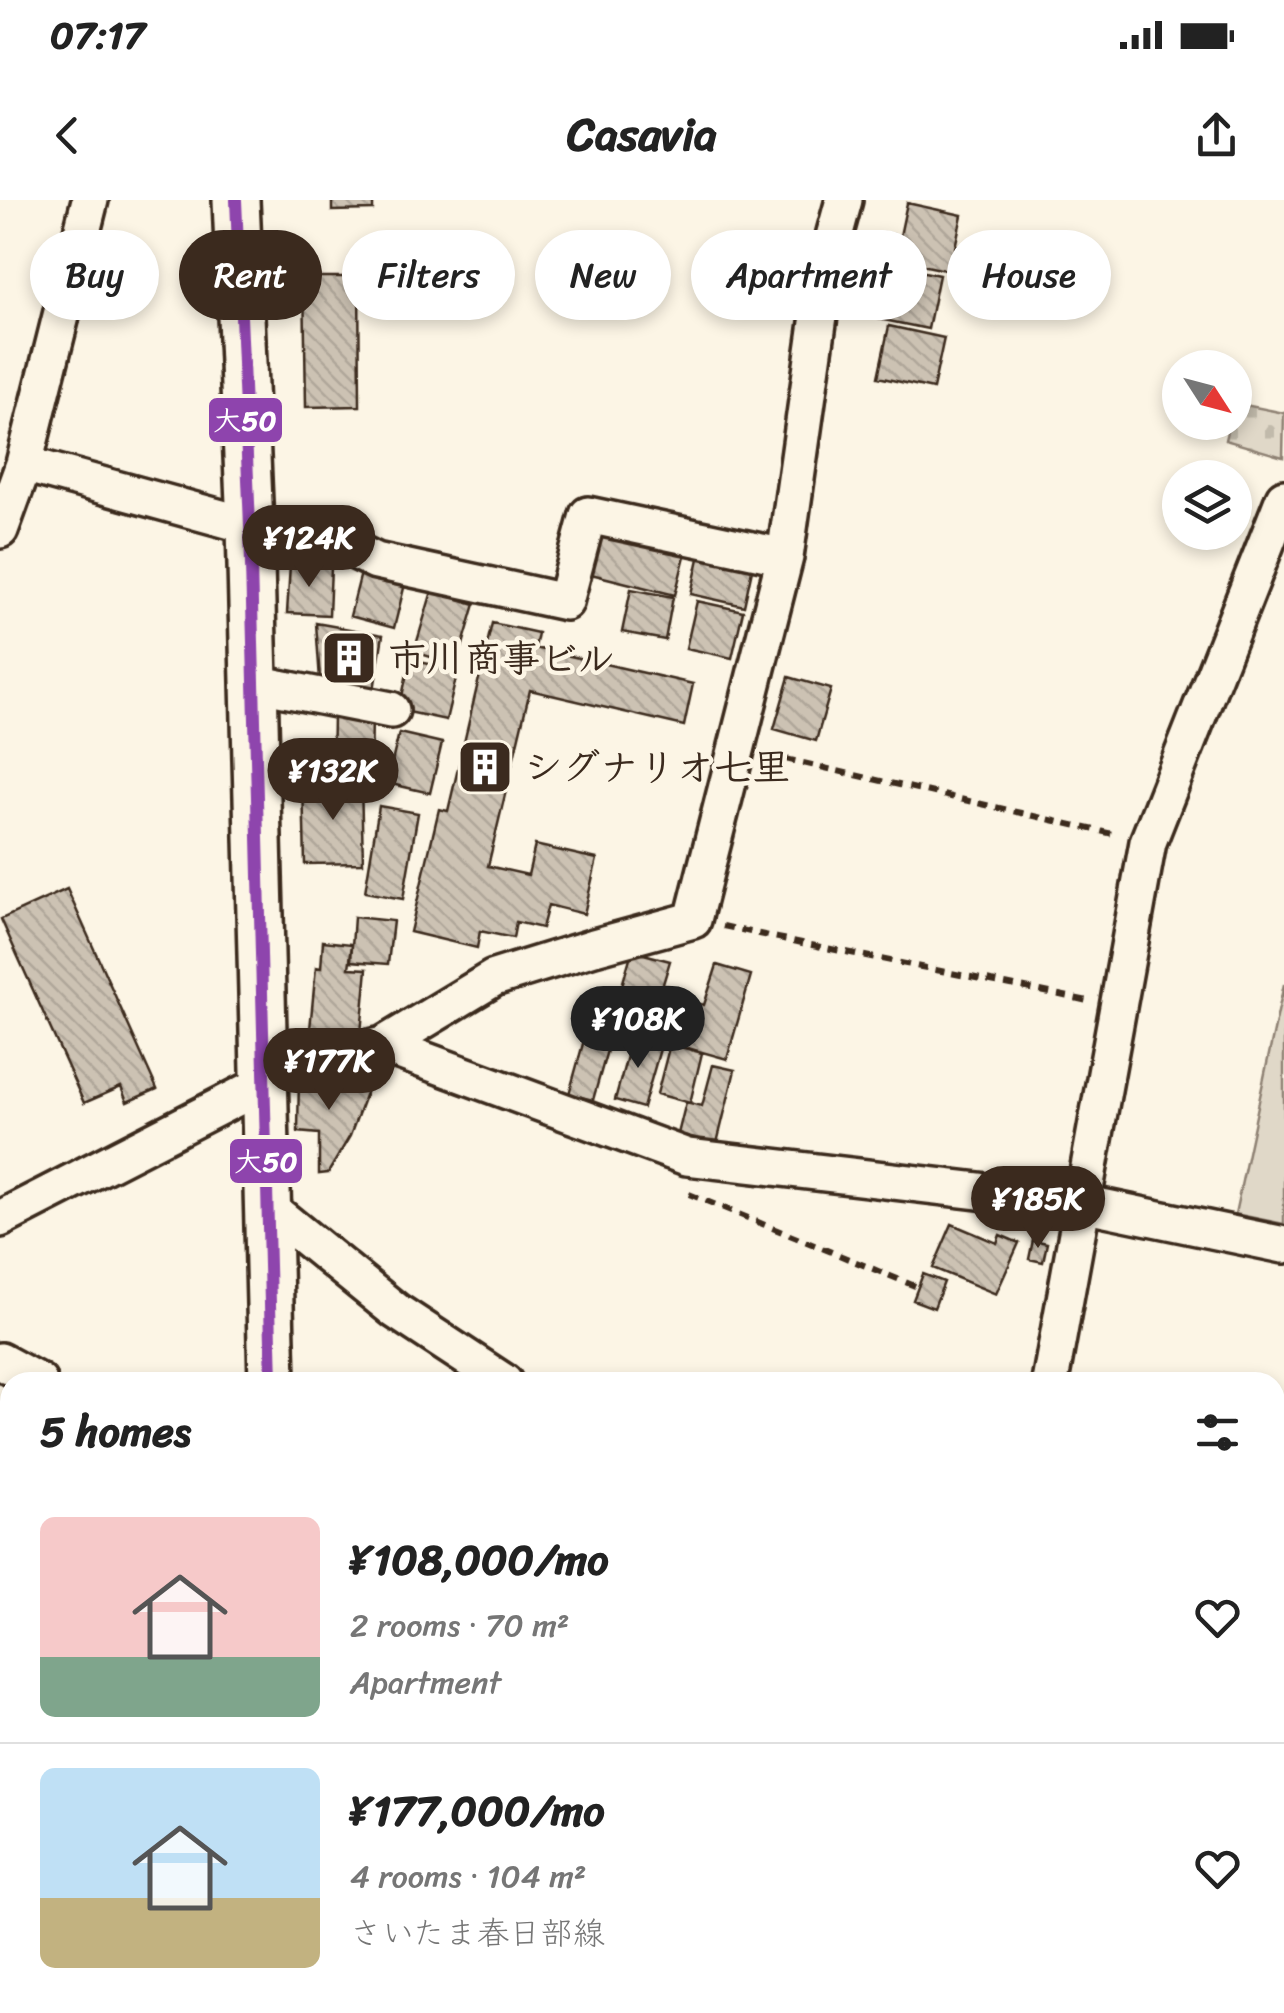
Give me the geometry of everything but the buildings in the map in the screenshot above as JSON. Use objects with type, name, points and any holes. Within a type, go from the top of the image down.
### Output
[{"type":"main road","points":[[236,200],[250,526],[272,1372]]},
{"type":"street","points":[[0,530],[24,464],[90,200]]},
{"type":"street","points":[[0,1219],[264,1069],[382,1045],[494,978],[694,920],[785,558],[826,266],[844,200]]},
{"type":"street","points":[[24,464],[250,526],[351,549],[376,561],[566,602],[588,515],[785,558]]},
{"type":"street","points":[[1052,1372],[1148,842],[1284,498]]},
{"type":"street","points":[[254,683],[391,710]]},
{"type":"street","points":[[382,1045],[687,1156],[1082,1203],[1284,1246]]},
{"type":"street","points":[[267,1218],[279,1216],[396,1311],[489,1372]]},
{"type":"path","points":[[738,748],[1148,842]]},
{"type":"path","points":[[694,920],[1118,1008]]},
{"type":"green space","points":[[1252,406],[1284,413],[1283,457],[1225,440],[1252,440]]},
{"type":"green space","points":[[1284,984],[1284,1224],[1235,1214]]},
{"type":"transit line","name":"大50","points":[[236,200],[250,526],[272,1372]]},
{"type":"place","name":"市川商事ビル","points":[[349,658]]},
{"type":"place","name":"シグナリオ七里","points":[[485,767]]}]
